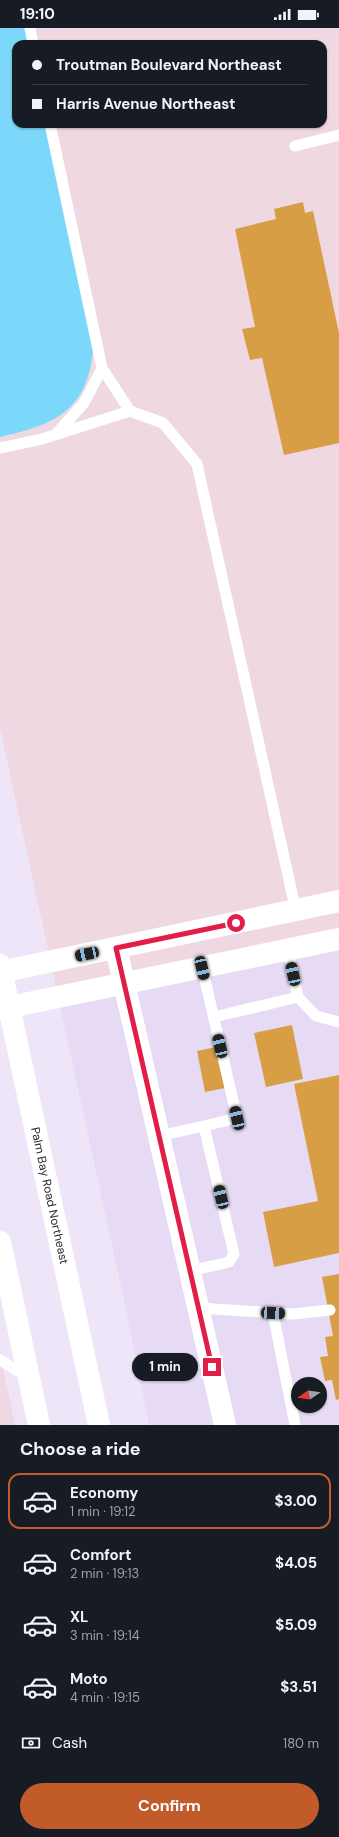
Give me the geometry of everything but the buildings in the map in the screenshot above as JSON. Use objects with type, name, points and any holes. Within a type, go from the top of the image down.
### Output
[{"type":"street","points":[[0,970],[116,948],[339,901]]},
{"type":"street","points":[[5,1008],[339,939]]},
{"type":"street","points":[[116,948],[225,1425]]},
{"type":"street","name":"Palm Bay Road Northeast","points":[[0,970],[5,1008],[99,1425]]},
{"type":"street","points":[[0,1242],[4,1290],[29,1377],[39,1425]]},
{"type":"lane","points":[[30,28],[32,40]]},
{"type":"lane","points":[[51,128],[102,368],[130,411],[163,423],[197,464],[296,911]]},
{"type":"lane","points":[[295,146],[339,135]]},
{"type":"lane","points":[[56,434],[84,403],[102,368]]},
{"type":"lane","points":[[0,448],[56,434],[130,411]]},
{"type":"lane","points":[[288,950],[298,997],[316,1016],[339,1022]]},
{"type":"lane","points":[[159,1136],[237,1118],[202,968]]},
{"type":"lane","points":[[214,1017],[298,997]]},
{"type":"lane","points":[[190,1271],[229,1262],[234,1254],[204,1126]]},
{"type":"lane","points":[[199,1308],[293,1314],[330,1310]]},
{"type":"lane","points":[[273,1313],[295,1425]]},
{"type":"lane","points":[[0,1360],[29,1377]]},
{"type":"shaded area","points":[[27,28],[339,28],[339,935],[58,996],[0,728],[0,437],[12,435],[47,128],[327,128],[327,40],[29,40]]},
{"type":"shaded area","points":[[339,935],[339,1425],[149,1425],[128,1319],[58,996]]},
{"type":"shaded area","points":[[0,1353],[15,1425],[0,1425]]},
{"type":"water","points":[[0,28],[27,28],[29,40],[12,40],[12,128],[48,128],[94,337],[92,361],[87,380],[80,395],[70,408],[41,425],[22,432],[0,437]]},
{"type":"route","points":[[212,1367],[116,948],[236,923]]}]
